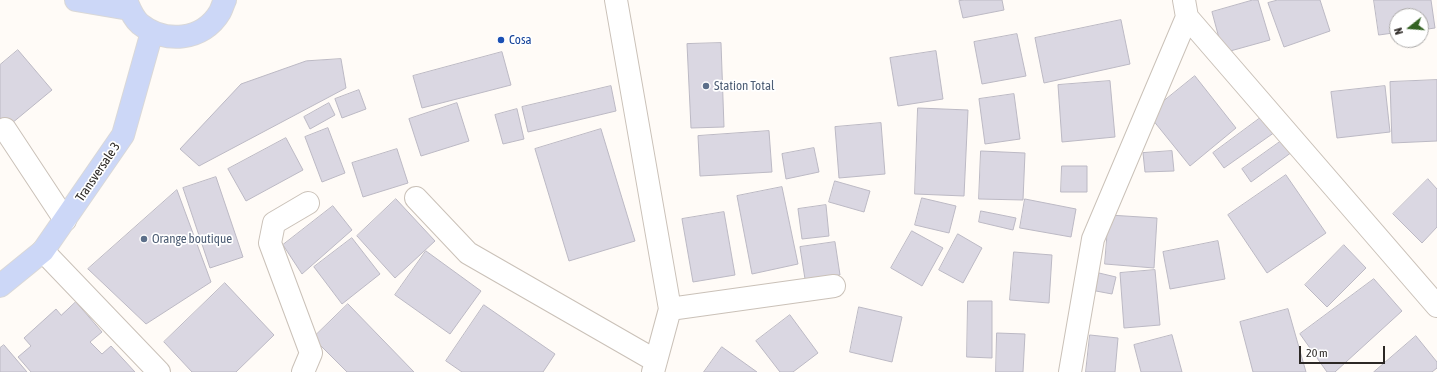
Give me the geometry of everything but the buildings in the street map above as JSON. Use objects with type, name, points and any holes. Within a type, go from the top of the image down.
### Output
[{"type":"main road","points":[[76,0],[127,4],[139,23],[152,32],[167,37],[183,37],[198,33],[210,24],[220,12],[225,0]]},
{"type":"main road","name":"Transversale 3","points":[[0,286],[44,251],[123,135],[152,32]]},
{"type":"street","points":[[416,198],[468,253],[655,366],[670,309],[616,0]]},
{"type":"street","points":[[1070,372],[1093,239],[1185,8],[1437,306]]},
{"type":"street","points":[[5,129],[65,220]]},
{"type":"street","points":[[303,372],[312,353],[270,243],[274,223],[308,203]]},
{"type":"street","points":[[44,251],[159,372]]},
{"type":"street","points":[[670,309],[834,286]]},
{"type":"place","name":"Cosa","points":[[501,40]]},
{"type":"place","name":"Station Total","points":[[706,86]]},
{"type":"place","name":"Orange boutique","points":[[144,239]]}]
